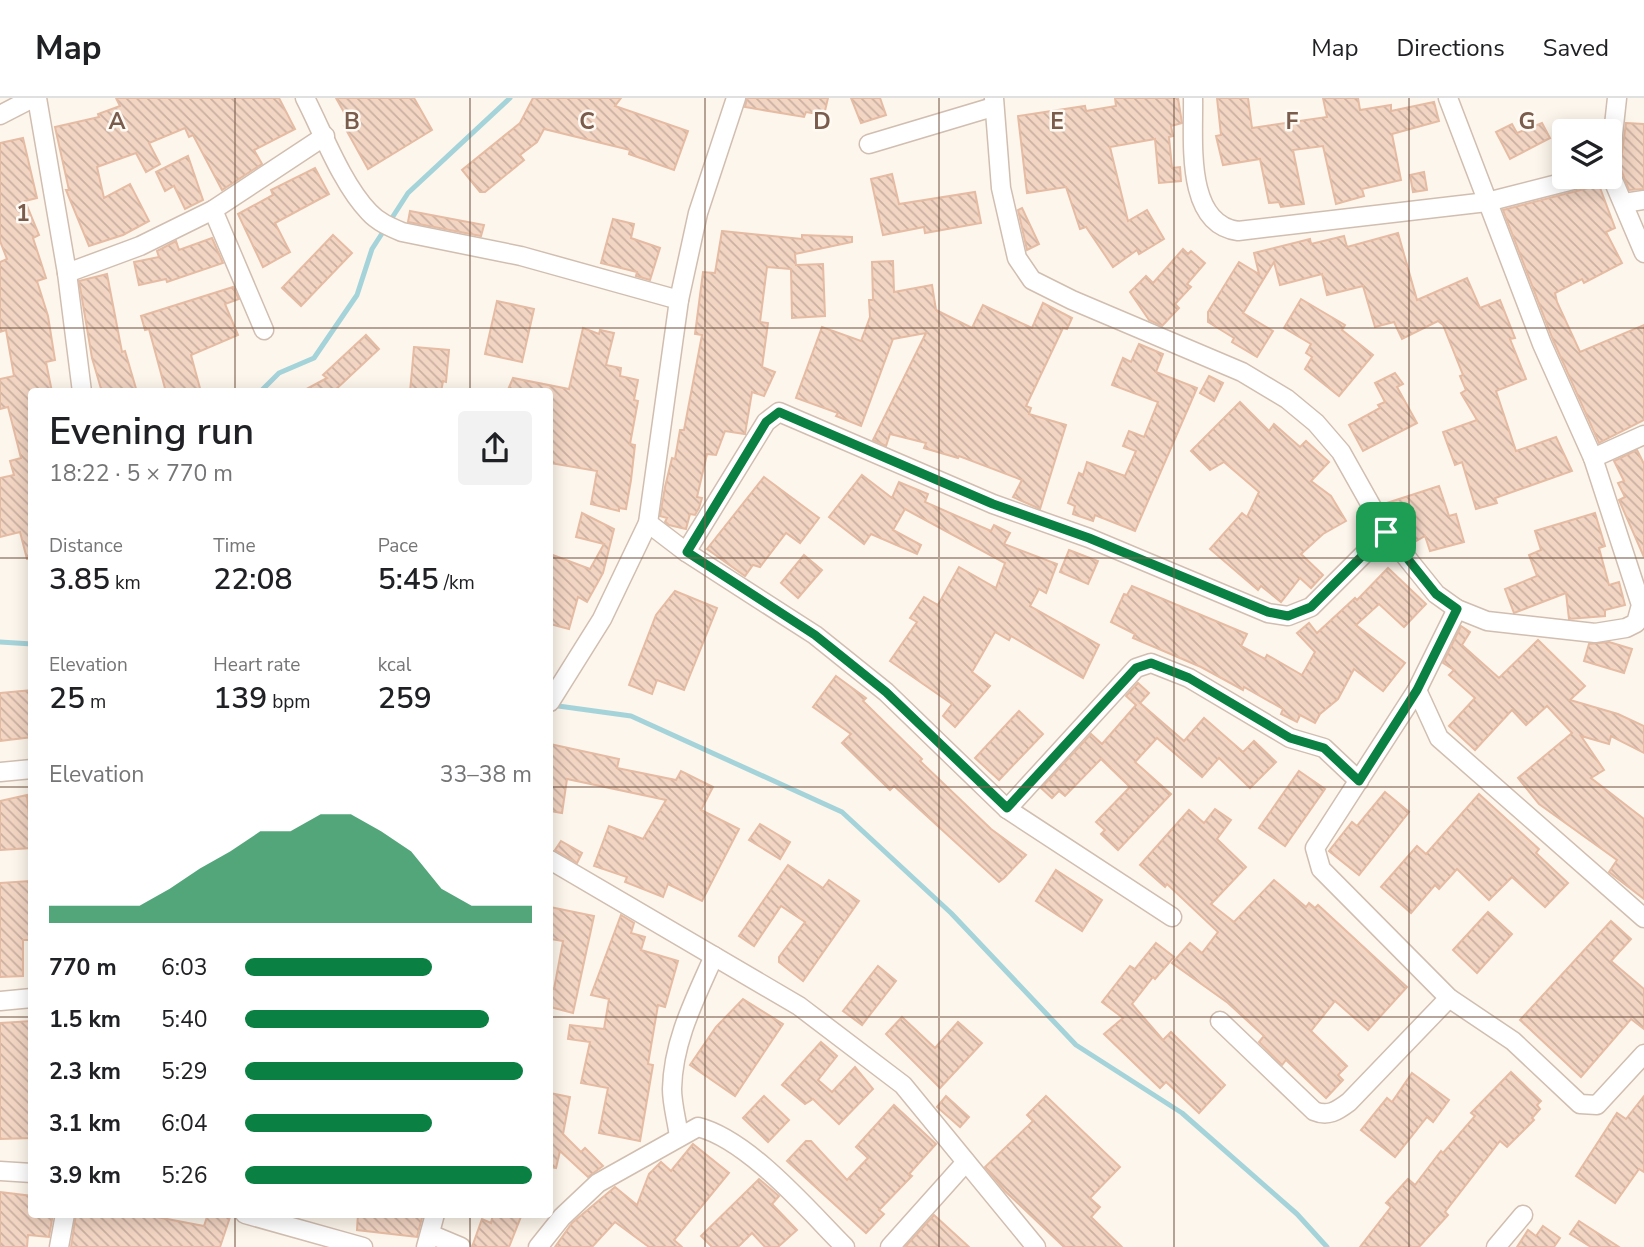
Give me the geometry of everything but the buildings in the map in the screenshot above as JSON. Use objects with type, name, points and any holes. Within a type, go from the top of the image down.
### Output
[{"type":"street","points":[[0,115],[35,98],[67,273],[81,388]]},
{"type":"street","points":[[326,98],[307,103],[369,212],[384,224],[402,232],[521,256],[679,300]]},
{"type":"street","points":[[553,697],[602,619],[649,523],[679,300],[698,214],[736,98]]},
{"type":"street","points":[[1193,98],[1195,185],[1212,219],[1224,229],[1238,231],[1487,202],[1552,186]]},
{"type":"street","points":[[869,144],[993,103],[1003,200],[1017,258],[1032,280],[1135,328],[1242,372],[1287,399],[1316,423],[1341,452],[1386,532],[1436,594],[1457,609],[1487,621],[1595,633],[1636,623],[1641,605],[1593,458],[1542,344],[1448,98]]},
{"type":"street","points":[[1615,119],[1617,98]]},
{"type":"street","points":[[67,273],[140,246],[213,211],[325,136]]},
{"type":"street","points":[[1617,189],[1644,253]]},
{"type":"street","points":[[1624,204],[1644,200]]},
{"type":"street","points":[[213,211],[264,330]]},
{"type":"street","points":[[687,552],[766,422],[779,412],[993,504],[1089,538],[1268,612],[1288,616],[1311,607],[1386,532]]},
{"type":"street","points":[[1593,458],[1644,435]]},
{"type":"street","points":[[649,523],[687,552],[815,635],[886,692],[1007,808],[1172,917]]},
{"type":"street","points":[[1457,609],[1417,690],[1315,848],[1321,869],[1449,998],[1513,1041],[1567,1094],[1588,1107],[1597,1105],[1644,1054]]},
{"type":"street","points":[[1007,808],[1136,668],[1151,663],[1189,678],[1290,738],[1324,748],[1359,781]]},
{"type":"street","points":[[1417,690],[1439,738],[1644,918]]},
{"type":"street","points":[[0,772],[28,769]]},
{"type":"street","points":[[553,862],[799,1006],[903,1085],[1036,1247]]},
{"type":"street","points":[[679,1137],[672,1090],[676,1050],[689,1012],[714,956]]},
{"type":"street","points":[[0,1001],[28,998]]},
{"type":"street","points":[[1220,1021],[1314,1111],[1324,1115],[1337,1111],[1349,1102],[1449,998]]},
{"type":"street","points":[[538,1247],[562,1217],[598,1182],[698,1127],[724,1136],[782,1184],[845,1247]]},
{"type":"street","points":[[890,1247],[966,1162]]},
{"type":"street","points":[[0,1171],[28,1173]]},
{"type":"street","points":[[1496,1247],[1523,1215]]},
{"type":"street","points":[[59,1247],[64,1218]]},
{"type":"street","points":[[259,1218],[363,1247]]},
{"type":"street","points":[[434,1218],[428,1240],[461,1247]]},
{"type":"waterway","points":[[264,388],[279,373],[314,358],[357,295],[372,249],[408,193],[510,98]]},
{"type":"waterway","points":[[0,642],[28,644]]},
{"type":"waterway","points":[[553,705],[631,716],[842,812],[951,913],[1076,1045],[1182,1113],[1297,1214],[1327,1247]]},
{"type":"route","points":[[779,412],[787,413],[993,504],[1089,538],[1268,612],[1288,616],[1311,607],[1386,532],[1436,594],[1457,609],[1417,690],[1359,781],[1324,748],[1290,738],[1189,678],[1167,667],[1151,663],[1136,668],[1007,808],[886,692],[815,635],[687,552],[766,422],[779,412]]}]
